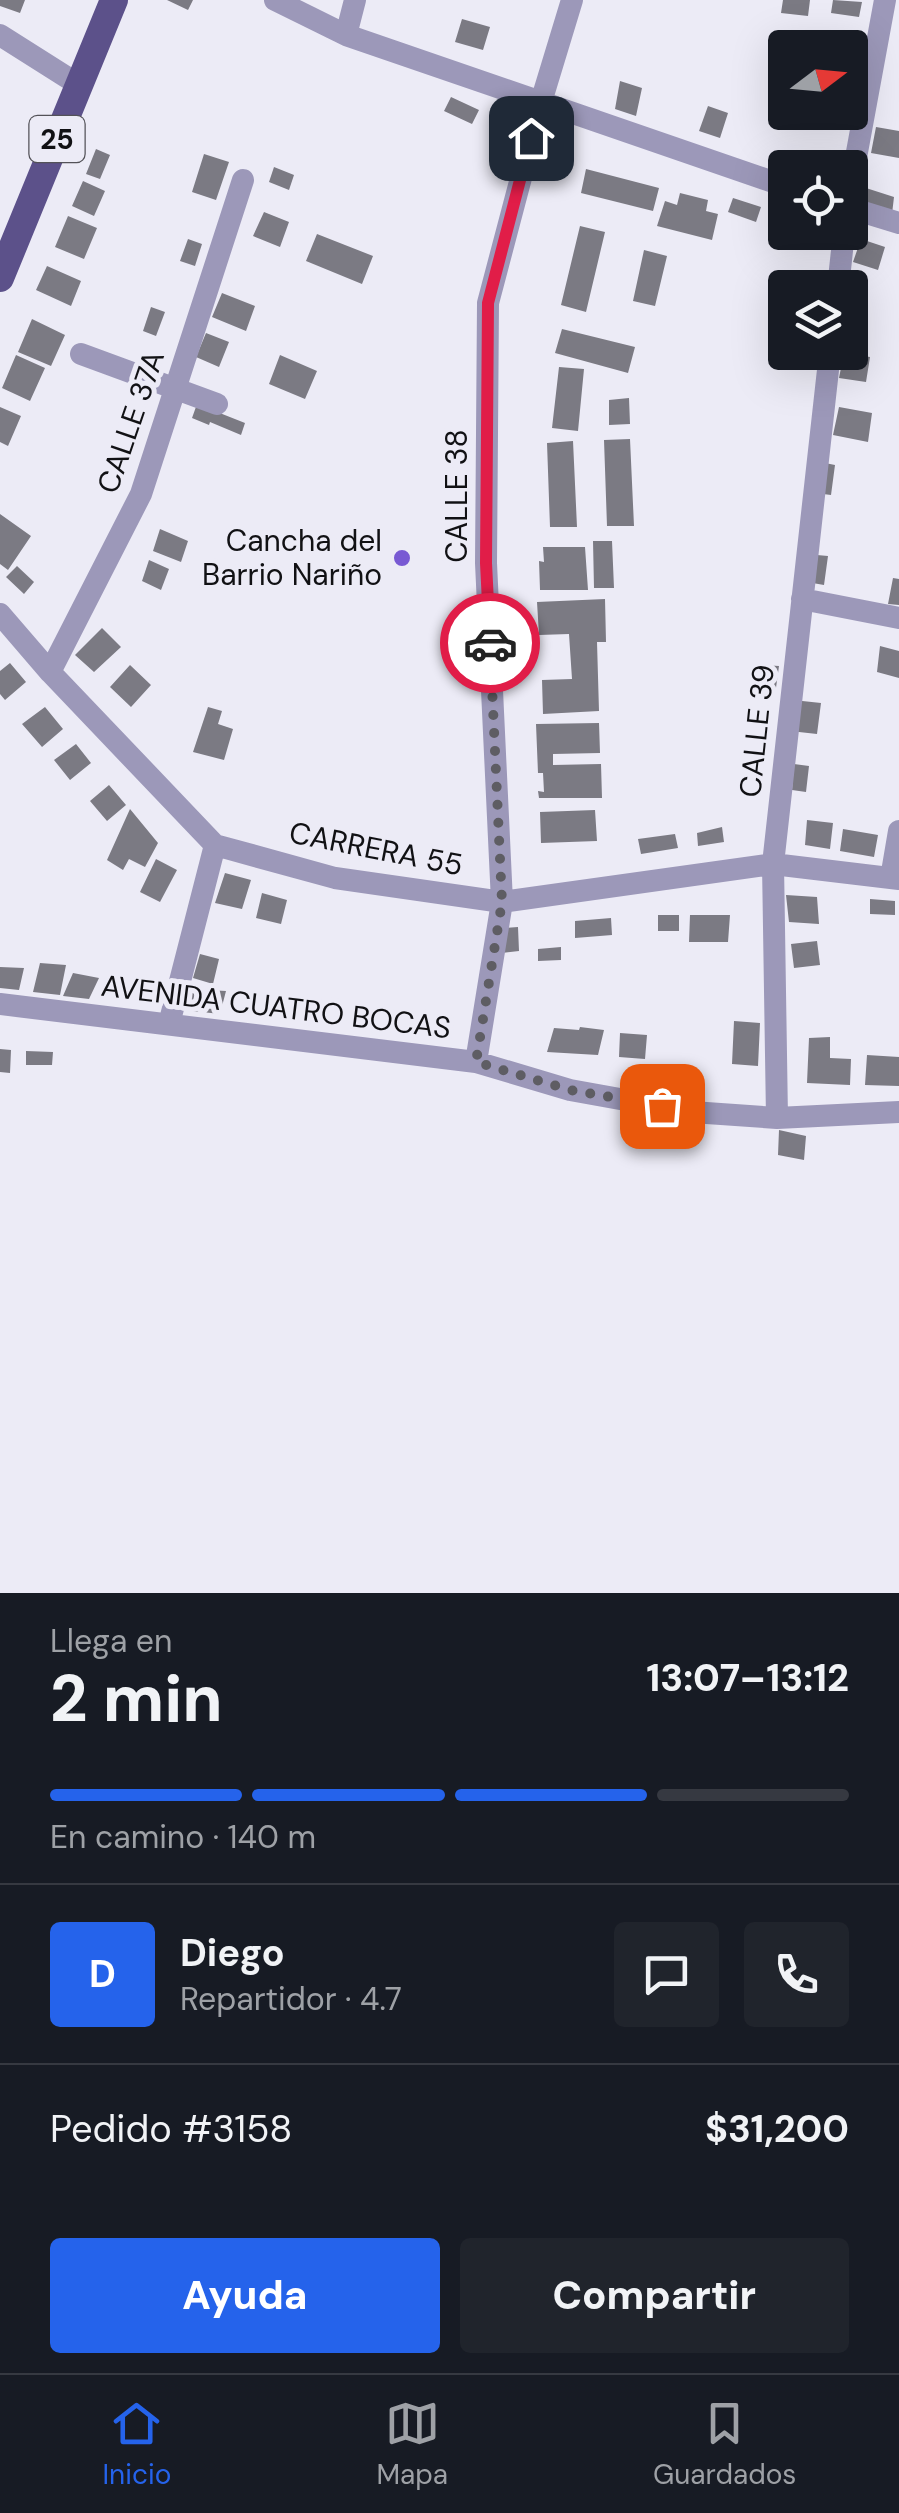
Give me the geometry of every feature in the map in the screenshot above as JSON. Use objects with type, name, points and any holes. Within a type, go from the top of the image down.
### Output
[{"type":"main road","name":"25","points":[[0,278],[114,0]]},
{"type":"street","points":[[275,0],[346,35],[768,180]]},
{"type":"street","points":[[346,35],[355,0]]},
{"type":"street","name":"CALLE 38","points":[[476,1062],[502,902],[486,563],[488,303],[540,102],[572,0]]},
{"type":"street","points":[[857,150],[884,0]]},
{"type":"street","points":[[0,35],[79,85]]},
{"type":"street","name":"CALLE 37A","points":[[50,672],[141,494],[243,180]]},
{"type":"street","points":[[868,214],[899,223]]},
{"type":"street","points":[[82,354],[217,404]]},
{"type":"street","name":"CALLE 39","points":[[777,1118],[774,864],[828,370]]},
{"type":"street","points":[[802,598],[899,618]]},
{"type":"street","points":[[0,614],[215,845],[169,1024]]},
{"type":"street","points":[[895,879],[899,832]]},
{"type":"street","name":"CARRERA 55","points":[[215,845],[335,878],[502,902],[774,864],[895,879]]},
{"type":"street","name":"AVENIDA CUATRO BOCAS","points":[[0,1004],[476,1062],[570,1090],[692,1112],[777,1118],[899,1112]]},
{"type":"building","points":[[0,0],[25,0],[20,13],[0,6]]},
{"type":"building","points":[[167,0],[193,0],[188,10]]},
{"type":"building","points":[[783,0],[810,0],[808,16],[781,13]]},
{"type":"building","points":[[833,0],[862,2],[859,17],[831,13]]},
{"type":"building","points":[[462,19],[490,27],[483,50],[455,42]]},
{"type":"building","points":[[620,81],[642,88],[636,116],[615,109]]},
{"type":"building","points":[[451,97],[479,110],[472,124],[444,111]]},
{"type":"building","points":[[708,106],[728,113],[720,138],[699,131]]},
{"type":"building","points":[[876,127],[899,131],[899,158],[871,153]]},
{"type":"building","points":[[96,149],[110,155],[100,179],[86,174]]},
{"type":"building","points":[[204,154],[229,162],[216,200],[192,192]]},
{"type":"building","points":[[274,167],[294,175],[289,190],[269,182]]},
{"type":"building","points":[[586,169],[659,188],[653,211],[581,193]]},
{"type":"building","points":[[83,181],[105,191],[94,216],[72,206]]},
{"type":"building","points":[[868,189],[894,197],[892,214],[868,206]]},
{"type":"building","points":[[680,193],[708,200],[706,211],[718,214],[712,240],[657,226],[665,201],[677,205]]},
{"type":"building","points":[[733,198],[761,207],[756,222],[728,212]]},
{"type":"building","points":[[264,212],[289,222],[280,247],[253,236]]},
{"type":"building","points":[[68,216],[97,228],[84,259],[55,247]]},
{"type":"building","points":[[580,226],[605,232],[586,312],[561,305]]},
{"type":"building","points":[[317,234],[373,256],[362,284],[306,261]]},
{"type":"building","points":[[188,239],[202,244],[195,266],[180,261]]},
{"type":"building","points":[[868,241],[885,247],[878,270],[853,262],[857,250],[868,250]]},
{"type":"building","points":[[644,250],[667,256],[655,306],[633,301]]},
{"type":"building","points":[[47,266],[81,281],[71,306],[36,290]]},
{"type":"building","points":[[222,293],[255,306],[246,331],[212,317]]},
{"type":"building","points":[[151,307],[165,312],[156,336],[143,331]]},
{"type":"building","points":[[32,319],[65,335],[51,366],[18,352]]},
{"type":"building","points":[[562,329],[635,347],[628,373],[555,353]]},
{"type":"building","points":[[206,333],[229,342],[219,367],[196,357]]},
{"type":"building","points":[[16,355],[45,368],[30,401],[2,388]]},
{"type":"building","points":[[280,355],[317,371],[305,399],[269,384]]},
{"type":"building","points":[[559,367],[584,369],[578,431],[552,428]]},
{"type":"building","points":[[841,370],[868,370],[866,382],[839,378]]},
{"type":"building","points":[[629,398],[630,424],[609,425],[609,400]]},
{"type":"building","points":[[197,404],[245,423],[241,435],[192,418]]},
{"type":"building","points":[[0,407],[21,416],[8,446],[0,442]]},
{"type":"building","points":[[839,407],[872,413],[868,442],[833,435]]},
{"type":"building","points":[[630,439],[634,526],[607,526],[604,440]]},
{"type":"building","points":[[573,441],[577,527],[550,527],[547,443]]},
{"type":"building","points":[[820,462],[835,465],[831,495],[815,493]]},
{"type":"building","points":[[0,514],[31,536],[8,570],[0,564]]},
{"type":"building","points":[[160,529],[188,541],[181,562],[153,551]]},
{"type":"building","points":[[593,541],[612,541],[614,588],[594,588]]},
{"type":"building","points":[[543,547],[585,547],[588,590],[540,590],[539,561],[544,562]]},
{"type":"building","points":[[806,554],[828,556],[824,585],[801,581]]},
{"type":"building","points":[[149,560],[169,569],[161,590],[142,581]]},
{"type":"building","points":[[17,566],[34,582],[24,594],[6,577]]},
{"type":"building","points":[[893,578],[899,579],[899,605],[888,604]]},
{"type":"building","points":[[605,599],[606,642],[597,642],[599,711],[543,714],[542,680],[572,679],[569,634],[539,635],[537,602]]},
{"type":"building","points":[[102,628],[121,647],[94,672],[75,655]]},
{"type":"building","points":[[880,646],[899,651],[899,678],[877,672]]},
{"type":"building","points":[[10,663],[26,682],[5,700],[0,694],[0,671]]},
{"type":"building","points":[[130,665],[151,685],[131,707],[110,687]]},
{"type":"building","points":[[763,665],[779,666],[775,695],[761,695]]},
{"type":"building","points":[[793,700],[821,703],[817,734],[790,731]]},
{"type":"building","points":[[45,707],[63,729],[42,747],[22,724]]},
{"type":"building","points":[[208,707],[222,711],[218,724],[233,729],[224,760],[193,752]]},
{"type":"building","points":[[599,723],[600,753],[553,754],[553,765],[601,764],[602,798],[539,798],[538,791],[544,792],[543,773],[538,773],[536,724]]},
{"type":"building","points":[[76,744],[91,763],[70,780],[54,760]]},
{"type":"building","points":[[794,764],[809,766],[806,792],[792,790]]},
{"type":"building","points":[[109,785],[126,805],[107,821],[90,801]]},
{"type":"building","points":[[130,809],[158,843],[145,867],[129,859],[123,870],[107,860]]},
{"type":"building","points":[[595,810],[597,841],[541,843],[540,812]]},
{"type":"building","points":[[807,820],[833,823],[830,849],[805,845]]},
{"type":"building","points":[[722,827],[724,842],[698,846],[697,833]]},
{"type":"building","points":[[843,829],[878,835],[874,857],[840,851]]},
{"type":"building","points":[[675,834],[678,848],[641,854],[638,839]]},
{"type":"building","points":[[156,859],[177,870],[160,902],[140,892]]},
{"type":"building","points":[[225,873],[251,880],[242,909],[215,903]]},
{"type":"building","points":[[262,893],[287,900],[281,924],[256,918]]},
{"type":"building","points":[[786,895],[817,897],[819,924],[789,922]]},
{"type":"building","points":[[870,899],[895,901],[895,915],[870,914]]},
{"type":"building","points":[[658,915],[679,915],[679,931],[658,931]]},
{"type":"building","points":[[690,915],[730,915],[728,942],[689,942]]},
{"type":"building","points":[[611,918],[612,935],[575,938],[575,921]]},
{"type":"building","points":[[518,927],[519,951],[494,954],[492,929]]},
{"type":"building","points":[[817,941],[820,965],[794,968],[791,944]]},
{"type":"building","points":[[561,947],[561,960],[538,961],[538,949]]},
{"type":"building","points":[[200,954],[219,959],[213,984],[193,978]]},
{"type":"building","points":[[40,963],[66,965],[60,995],[33,992]]},
{"type":"building","points":[[0,967],[24,968],[19,990],[0,988]]},
{"type":"building","points":[[73,973],[99,978],[89,999],[63,996]]},
{"type":"building","points":[[190,989],[226,991],[220,1014],[184,1010]]},
{"type":"building","points":[[734,1021],[760,1023],[758,1066],[732,1064]]},
{"type":"building","points":[[554,1028],[604,1030],[598,1055],[547,1052]]},
{"type":"building","points":[[620,1033],[647,1035],[645,1059],[619,1057]]},
{"type":"building","points":[[830,1037],[830,1058],[851,1059],[850,1085],[807,1083],[809,1038]]},
{"type":"building","points":[[0,1049],[11,1050],[10,1073],[0,1072]]},
{"type":"building","points":[[26,1051],[53,1052],[52,1065],[26,1065]]},
{"type":"building","points":[[867,1055],[899,1057],[899,1086],[865,1085]]},
{"type":"building","points":[[779,1130],[806,1136],[804,1160],[778,1155]]},
{"type":"way so far","points":[[490,643],[502,902],[476,1062],[570,1090],[662,1106]]},
{"type":"place","name":"Cancha del Barrio Nariño","points":[[402,558]]},
{"type":"route","points":[[490,643],[486,563],[488,303],[531,138]]}]
